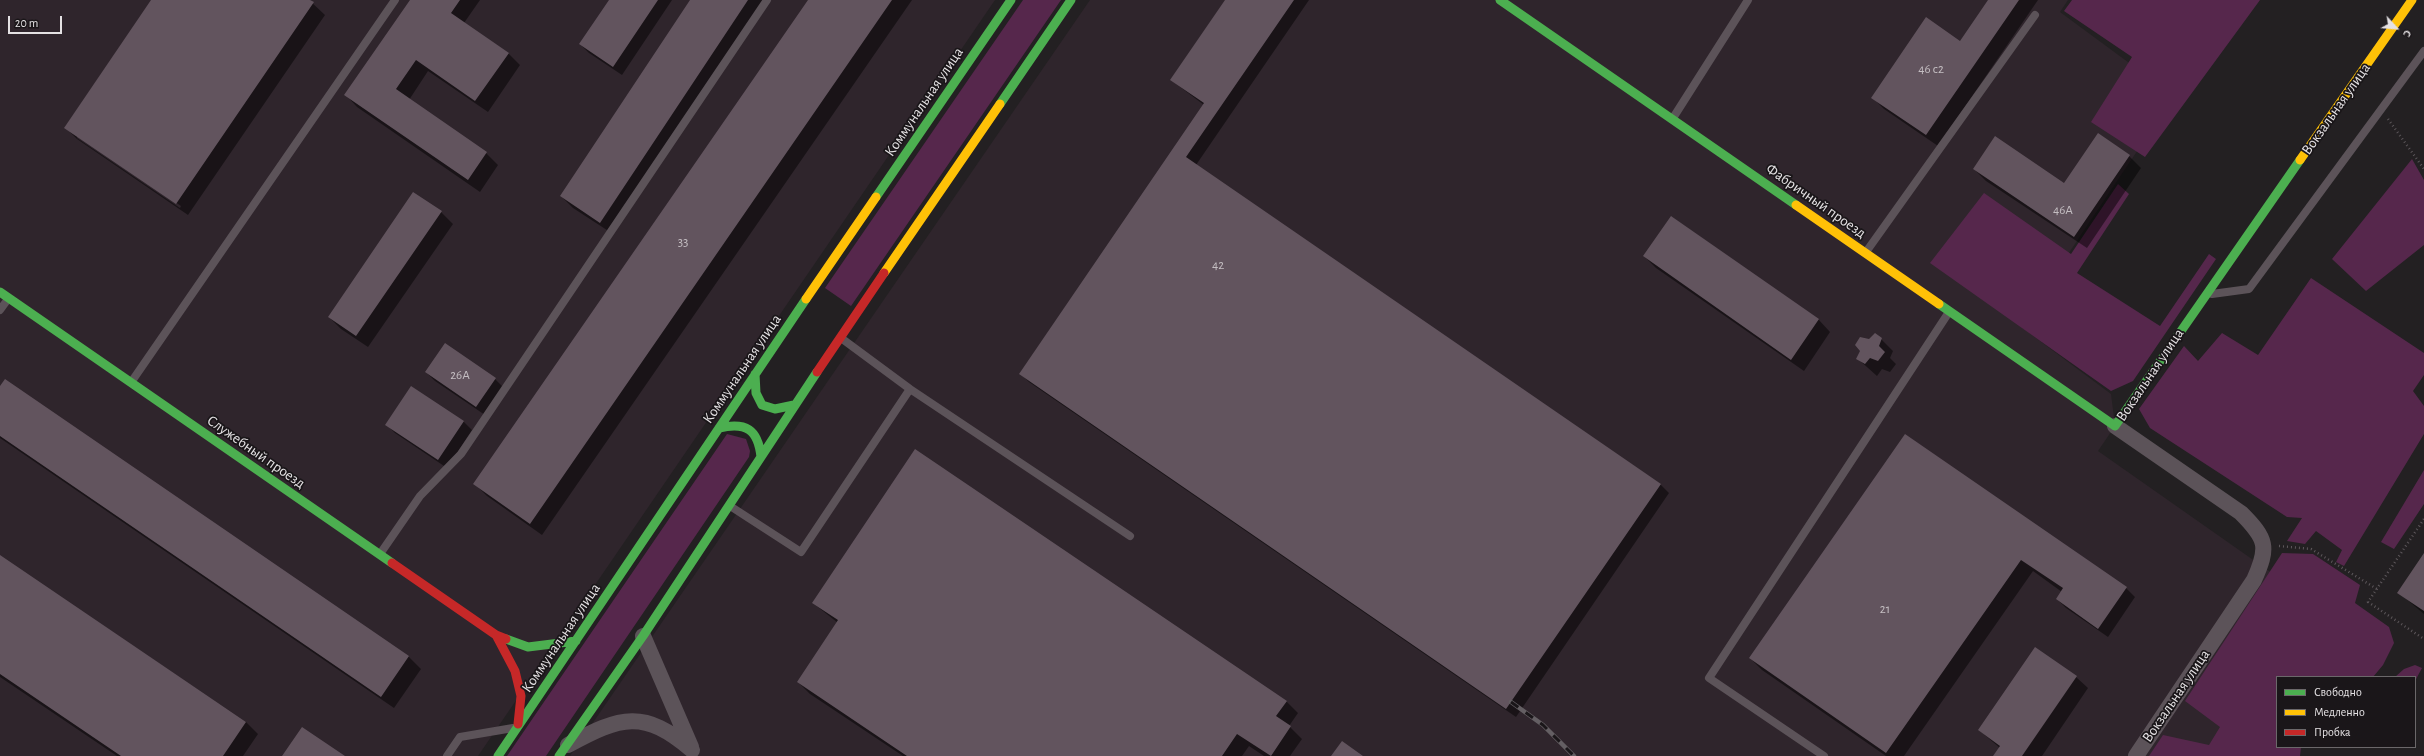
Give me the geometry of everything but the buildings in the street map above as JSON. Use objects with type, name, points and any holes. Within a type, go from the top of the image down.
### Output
[{"type":"street","name":"Коммунальная улица","points":[[498,756],[755,374],[1011,0]]},
{"type":"street","points":[[562,751],[643,636],[730,506],[794,406],[1071,0]]},
{"type":"street","name":"Фабричный проезд","points":[[1500,0],[2115,426]]},
{"type":"street","name":"Вокзальная улица","points":[[2136,756],[2254,580],[2263,560],[2265,545],[2257,529],[2241,513],[2115,426],[2412,0]]},
{"type":"street","name":"Служебный проезд","points":[[0,292],[496,635],[528,647],[576,640]]},
{"type":"street","points":[[755,374],[754,392],[758,401],[765,408],[781,410],[794,406]]},
{"type":"street","points":[[719,428],[738,425],[755,434],[761,446],[762,457]]},
{"type":"street","name":"Служебный проезд","points":[[496,635],[515,671],[521,696],[518,727]]},
{"type":"street","points":[[643,636],[694,753]]},
{"type":"street","points":[[562,751],[601,727],[620,721],[641,721],[656,724],[673,734],[694,753]]},
{"type":"lane","points":[[131,383],[395,0]]},
{"type":"lane","points":[[379,554],[420,496],[461,454],[767,0]]},
{"type":"lane","points":[[1672,119],[1748,0]]},
{"type":"lane","points":[[1866,253],[2035,15]]},
{"type":"lane","points":[[2205,295],[2249,289],[2424,51]]},
{"type":"lane","points":[[0,310],[8,298]]},
{"type":"lane","points":[[1824,756],[1709,678],[1950,311]]},
{"type":"lane","points":[[841,337],[910,389],[1130,536]]},
{"type":"lane","points":[[730,506],[801,552],[910,389]]},
{"type":"lane","points":[[447,756],[460,737],[518,727]]},
{"type":"path","points":[[2381,109],[2424,169]]},
{"type":"path","points":[[2424,519],[2368,602],[2424,639]]},
{"type":"path","points":[[2265,545],[2311,548],[2377,589]]},
{"type":"shaded area","points":[[0,0],[995,0],[478,756],[0,756]]},
{"type":"shaded area","points":[[1023,0],[1061,0],[851,306],[825,288]]},
{"type":"shaded area","points":[[1090,0],[2068,0],[2060,12],[2174,96],[2020,326],[2111,394],[2115,426],[2098,451],[2373,644],[2280,676],[2276,676],[2276,748],[2295,756],[570,756]]},
{"type":"shaded area","points":[[2072,0],[2260,0],[2145,157],[2091,122],[2132,57],[2064,11]]},
{"type":"shaded area","points":[[2412,159],[2424,180],[2424,245],[2366,291],[2332,259]]},
{"type":"shaded area","points":[[2118,184],[2129,194],[2077,273],[2160,326],[2209,254],[2216,259],[2133,381],[2111,391],[1930,263],[1984,193],[2071,254]]},
{"type":"shaded area","points":[[2311,278],[2424,353],[2424,375],[2413,391],[2424,406],[2424,434],[2344,566],[2336,562],[2342,550],[2316,531],[2305,544],[2287,541],[2302,518],[2287,517],[2150,428],[2139,409],[2184,346],[2198,361],[2222,333],[2258,355]]},
{"type":"shaded area","points":[[727,434],[746,439],[750,451],[749,457],[546,756],[507,756]]},
{"type":"shaded area","points":[[2424,470],[2424,504],[2394,549],[2381,542]]},
{"type":"shaded area","points":[[2282,553],[2313,554],[2360,585],[2355,603],[2389,627],[2394,643],[2383,665],[2374,676],[2276,676],[2276,748],[2301,748],[2300,756],[2149,756],[2163,735],[2209,745],[2220,727],[2185,701]]},
{"type":"shaded area","points":[[2415,665],[2422,668],[2416,679],[2416,676],[2396,676],[2404,669]]},
{"type":"railway","points":[[1511,702],[1543,725],[1574,756]]},
{"type":"traffic: fast","points":[[876,197],[1011,0]]},
{"type":"traffic: fast","points":[[1000,104],[1071,0]]},
{"type":"traffic: fast","points":[[1500,0],[1796,205]]},
{"type":"traffic: fast","points":[[1939,304],[2115,426],[2300,160]]},
{"type":"traffic: fast","points":[[0,292],[392,563]]},
{"type":"traffic: fast","points":[[498,756],[806,299]]},
{"type":"traffic: fast","points":[[559,756],[643,636],[817,372]]},
{"type":"traffic: fast","points":[[755,374],[756,393],[762,405],[775,409],[794,405]]},
{"type":"traffic: fast","points":[[719,428],[737,426],[749,430],[754,434],[757,440],[761,457]]},
{"type":"traffic: fast","points":[[506,639],[528,647],[576,641]]},
{"type":"traffic: slow","points":[[2300,160],[2412,0]]},
{"type":"traffic: slow","points":[[884,273],[1000,104]]},
{"type":"traffic: slow","points":[[806,299],[876,197]]},
{"type":"traffic: slow","points":[[1796,205],[1939,304]]},
{"type":"traffic: jam","points":[[817,372],[884,273]]},
{"type":"traffic: jam","points":[[392,563],[496,635],[506,639]]},
{"type":"traffic: jam","points":[[496,635],[515,671],[521,696],[518,724]]}]
